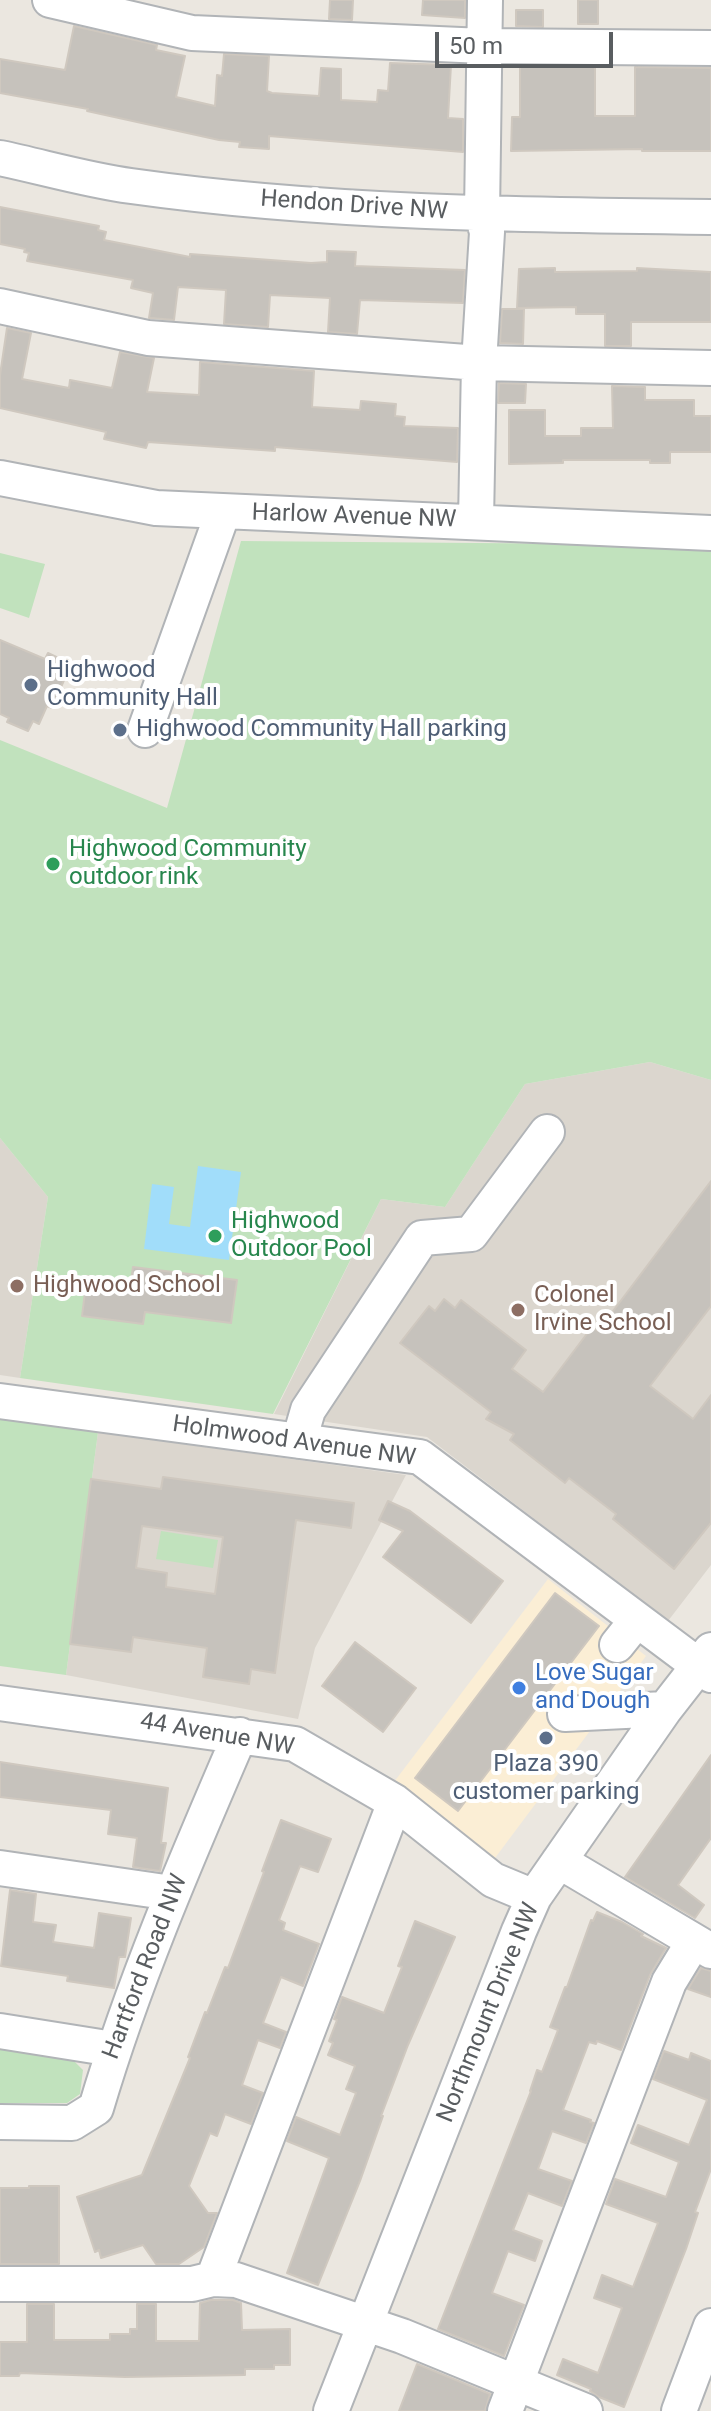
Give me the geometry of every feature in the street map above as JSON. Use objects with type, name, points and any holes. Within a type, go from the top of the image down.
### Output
[{"type":"street","points":[[50,0],[192,33],[483,46],[711,48]]},
{"type":"street","points":[[476,521],[479,363],[487,232],[482,215],[485,0]]},
{"type":"street","name":"Hendon Drive NW","points":[[0,158],[127,185],[236,198],[482,215],[711,217]]},
{"type":"street","points":[[0,306],[148,338],[479,363],[711,368]]},
{"type":"street","name":"Harlow Avenue NW","points":[[0,478],[156,508],[711,533]]},
{"type":"street","points":[[145,730],[223,512]]},
{"type":"street","points":[[299,1441],[308,1410],[422,1238],[471,1234],[547,1132]]},
{"type":"street","name":"Holmwood Avenue NW","points":[[0,1401],[420,1457],[627,1632],[707,1664]]},
{"type":"street","name":"Northmount Drive NW","points":[[331,2411],[534,1897],[665,1709],[707,1664]]},
{"type":"street","name":"44 Avenue NW","points":[[0,1703],[295,1744],[468,1844],[493,1880],[534,1897]]},
{"type":"street","points":[[565,1714],[665,1709]]},
{"type":"street","name":"Hartford Road NW","points":[[0,2122],[72,2123],[96,2108],[113,2049],[172,1893],[240,1735]]},
{"type":"street","points":[[213,2279],[395,1802]]},
{"type":"street","points":[[510,2397],[669,1982],[703,1946],[559,1861]]},
{"type":"street","points":[[0,1868],[172,1893]]},
{"type":"street","points":[[0,2031],[113,2049]]},
{"type":"street","points":[[0,2284],[192,2284],[213,2279],[236,2280],[366,2323],[510,2397],[585,2411]]},
{"type":"street","points":[[679,2411],[711,2326]]},
{"type":"shaded area","name":"Colonel Irvine School","points":[[650,1062],[711,1080],[711,1565],[668,1621],[427,1437],[274,1414],[381,1199],[445,1207],[525,1084]]},
{"type":"shaded area","name":"Highwood School","points":[[0,1138],[48,1197],[20,1378],[0,1375]]},
{"type":"shaded area","points":[[98,1432],[406,1475],[315,1648],[298,1719],[66,1675]]},
{"type":"shaded area","points":[[548,1579],[646,1656],[495,1858],[394,1782]]},
{"type":"green space","points":[[241,541],[711,545],[711,1080],[650,1062],[525,1084],[445,1207],[381,1199],[273,1414],[20,1378],[48,1197],[0,1138],[0,740],[167,808]]},
{"type":"green space","points":[[0,553],[45,564],[29,618],[0,608]]},
{"type":"green space","points":[[0,1419],[98,1432],[66,1675],[0,1666]]},
{"type":"green space","points":[[161,1531],[218,1540],[213,1568],[156,1559]]},
{"type":"green space","points":[[0,2048],[70,2057],[83,2070],[80,2094],[67,2103],[0,2103]]},
{"type":"water","points":[[198,1166],[241,1172],[229,1260],[144,1249],[152,1184],[174,1187],[169,1224],[190,1227]]},
{"type":"building","points":[[330,0],[353,0],[352,20],[329,19]]},
{"type":"building","points":[[423,0],[465,0],[465,18],[422,15]]},
{"type":"building","points":[[578,0],[598,0],[598,24],[578,24]]},
{"type":"building","points":[[516,10],[543,10],[543,27],[516,26]]},
{"type":"building","points":[[74,26],[157,45],[156,50],[185,56],[176,97],[215,106],[217,75],[222,76],[224,54],[269,56],[267,91],[272,93],[319,96],[321,68],[341,69],[341,100],[377,102],[378,90],[388,91],[390,63],[451,65],[448,118],[463,119],[463,152],[269,136],[269,149],[239,147],[240,142],[0,93],[0,59],[65,70]]},
{"type":"building","points":[[520,66],[595,67],[595,116],[635,116],[635,67],[711,68],[711,151],[511,151],[512,117],[520,117]]},
{"type":"building","points":[[0,207],[99,226],[98,230],[106,232],[104,240],[190,257],[190,254],[311,263],[327,262],[327,251],[356,252],[355,266],[465,270],[463,303],[360,300],[357,334],[328,332],[330,298],[270,295],[268,327],[224,324],[226,290],[178,287],[174,320],[149,318],[153,293],[131,288],[133,280],[27,261],[29,253],[24,252],[25,249],[0,244]]},
{"type":"building","points":[[555,268],[555,272],[637,271],[637,268],[711,272],[711,322],[631,322],[631,346],[605,346],[605,314],[576,314],[576,307],[517,308],[519,269]]},
{"type":"building","points":[[502,309],[524,309],[523,344],[500,343]]},
{"type":"building","points":[[7,328],[31,333],[22,379],[69,388],[70,380],[112,388],[120,352],[154,358],[147,392],[199,395],[200,362],[314,371],[312,407],[360,410],[361,401],[396,404],[395,416],[405,417],[404,426],[458,428],[457,462],[275,447],[275,451],[148,442],[146,448],[104,439],[106,432],[0,408],[0,375]]},
{"type":"building","points":[[499,383],[526,384],[525,403],[498,403]]},
{"type":"building","points":[[612,386],[645,387],[645,400],[694,400],[694,416],[711,416],[711,452],[670,452],[670,463],[650,463],[650,460],[563,460],[563,463],[509,464],[509,410],[545,410],[545,436],[581,436],[581,428],[613,428]]},
{"type":"building","name":"Highwood Community Hall","points":[[0,640],[45,659],[48,653],[71,664],[52,708],[47,706],[39,724],[33,721],[28,731],[7,722],[9,718],[0,714]]},
{"type":"building","points":[[711,1181],[711,1306],[650,1386],[693,1419],[711,1395],[711,1523],[674,1569],[613,1519],[616,1514],[569,1478],[565,1483],[510,1440],[514,1434],[486,1419],[491,1412],[400,1343],[429,1306],[435,1311],[444,1299],[455,1308],[461,1300],[526,1350],[512,1369],[543,1392],[592,1327],[598,1331]]},
{"type":"building","points":[[133,1267],[237,1280],[231,1323],[145,1312],[143,1324],[82,1316],[87,1276],[131,1281]]},
{"type":"building","points":[[163,1477],[354,1503],[351,1528],[296,1520],[275,1673],[251,1669],[249,1684],[203,1677],[207,1648],[133,1637],[131,1652],[70,1644],[91,1479],[161,1489]],"holes":[[[142,1526],[223,1537],[215,1594],[166,1587],[167,1573],[136,1568]]]},
{"type":"building","points":[[388,1501],[410,1511],[503,1581],[471,1623],[383,1557],[403,1531],[379,1520]]},
{"type":"building","points":[[555,1593],[599,1626],[458,1811],[415,1778]]},
{"type":"building","points":[[355,1642],[416,1688],[383,1732],[322,1686]]},
{"type":"building","points":[[711,1755],[711,1838],[678,1885],[704,1905],[695,1918],[625,1877]]},
{"type":"building","points":[[0,1762],[168,1788],[161,1843],[166,1843],[160,1871],[133,1867],[137,1838],[108,1834],[111,1810],[0,1797]]},
{"type":"building","points":[[281,1820],[331,1839],[318,1872],[300,1866],[279,1920],[285,1923],[283,1930],[319,1944],[303,1986],[281,1977],[263,2023],[286,2032],[280,2048],[258,2040],[242,2085],[263,2093],[251,2124],[225,2114],[217,2136],[210,2133],[189,2186],[208,2213],[217,2213],[204,2247],[179,2264],[156,2264],[143,2245],[101,2258],[99,2250],[95,2252],[77,2197],[142,2175],[190,2058],[205,2012],[225,1967],[228,1968]]},
{"type":"building","points":[[10,1890],[36,1894],[33,1922],[56,1925],[53,1942],[94,1948],[99,1913],[131,1918],[125,1957],[119,1957],[114,1988],[67,1981],[68,1976],[1,1966]]},
{"type":"building","points":[[597,1912],[622,1922],[666,1948],[650,1975],[621,2050],[597,2041],[596,2044],[589,2042],[563,2110],[594,2123],[586,2143],[552,2131],[538,2169],[572,2181],[562,2206],[528,2193],[513,2230],[542,2241],[535,2261],[508,2251],[492,2293],[524,2305],[504,2356],[438,2329],[537,2070],[542,2072],[558,2030],[550,2027],[591,1920]]},
{"type":"building","points":[[415,1921],[455,1937],[408,2045],[360,2181],[318,2285],[287,2273],[329,2158],[287,2141],[296,2117],[340,2135],[356,2093],[346,2089],[355,2066],[328,2055],[333,2043],[329,2041],[337,2020],[334,2019],[342,1997],[384,2013]]},
{"type":"building","points":[[701,1968],[711,1971],[711,1997],[688,1989]]},
{"type":"building","points":[[664,2051],[689,2060],[691,2053],[711,2061],[711,2169],[695,2212],[698,2213],[686,2249],[624,2407],[557,2375],[563,2359],[598,2373],[622,2308],[594,2298],[602,2275],[633,2287],[658,2223],[606,2204],[615,2179],[666,2197],[679,2162],[631,2143],[638,2125],[689,2145],[707,2100],[653,2079]]},
{"type":"building","points":[[59,2186],[59,2264],[0,2264],[0,2188]]},
{"type":"building","points":[[211,2300],[241,2303],[242,2330],[290,2329],[290,2365],[274,2365],[274,2369],[245,2369],[245,2375],[125,2377],[20,2373],[19,2376],[0,2376],[0,2342],[27,2342],[27,2304],[54,2304],[54,2340],[110,2340],[110,2334],[130,2334],[130,2329],[137,2329],[137,2304],[156,2304],[156,2341],[199,2341],[200,2303]]},
{"type":"building","points":[[417,2364],[490,2394],[485,2411],[399,2411]]},
{"type":"place","name":"Highwood Community Hall","points":[[31,685]]},
{"type":"place","name":"Highwood Community Hall parking","points":[[120,730]]},
{"type":"place","name":"Highwood Community outdoor rink","points":[[53,864]]},
{"type":"place","name":"Highwood Outdoor Pool","points":[[215,1236]]},
{"type":"place","name":"Highwood School","points":[[17,1286]]},
{"type":"place","name":"Colonel Irvine School","points":[[518,1310]]},
{"type":"place","name":"Love Sugar and Dough","points":[[519,1688]]},
{"type":"place","name":"Plaza 390 customer parking","points":[[546,1738]]}]
